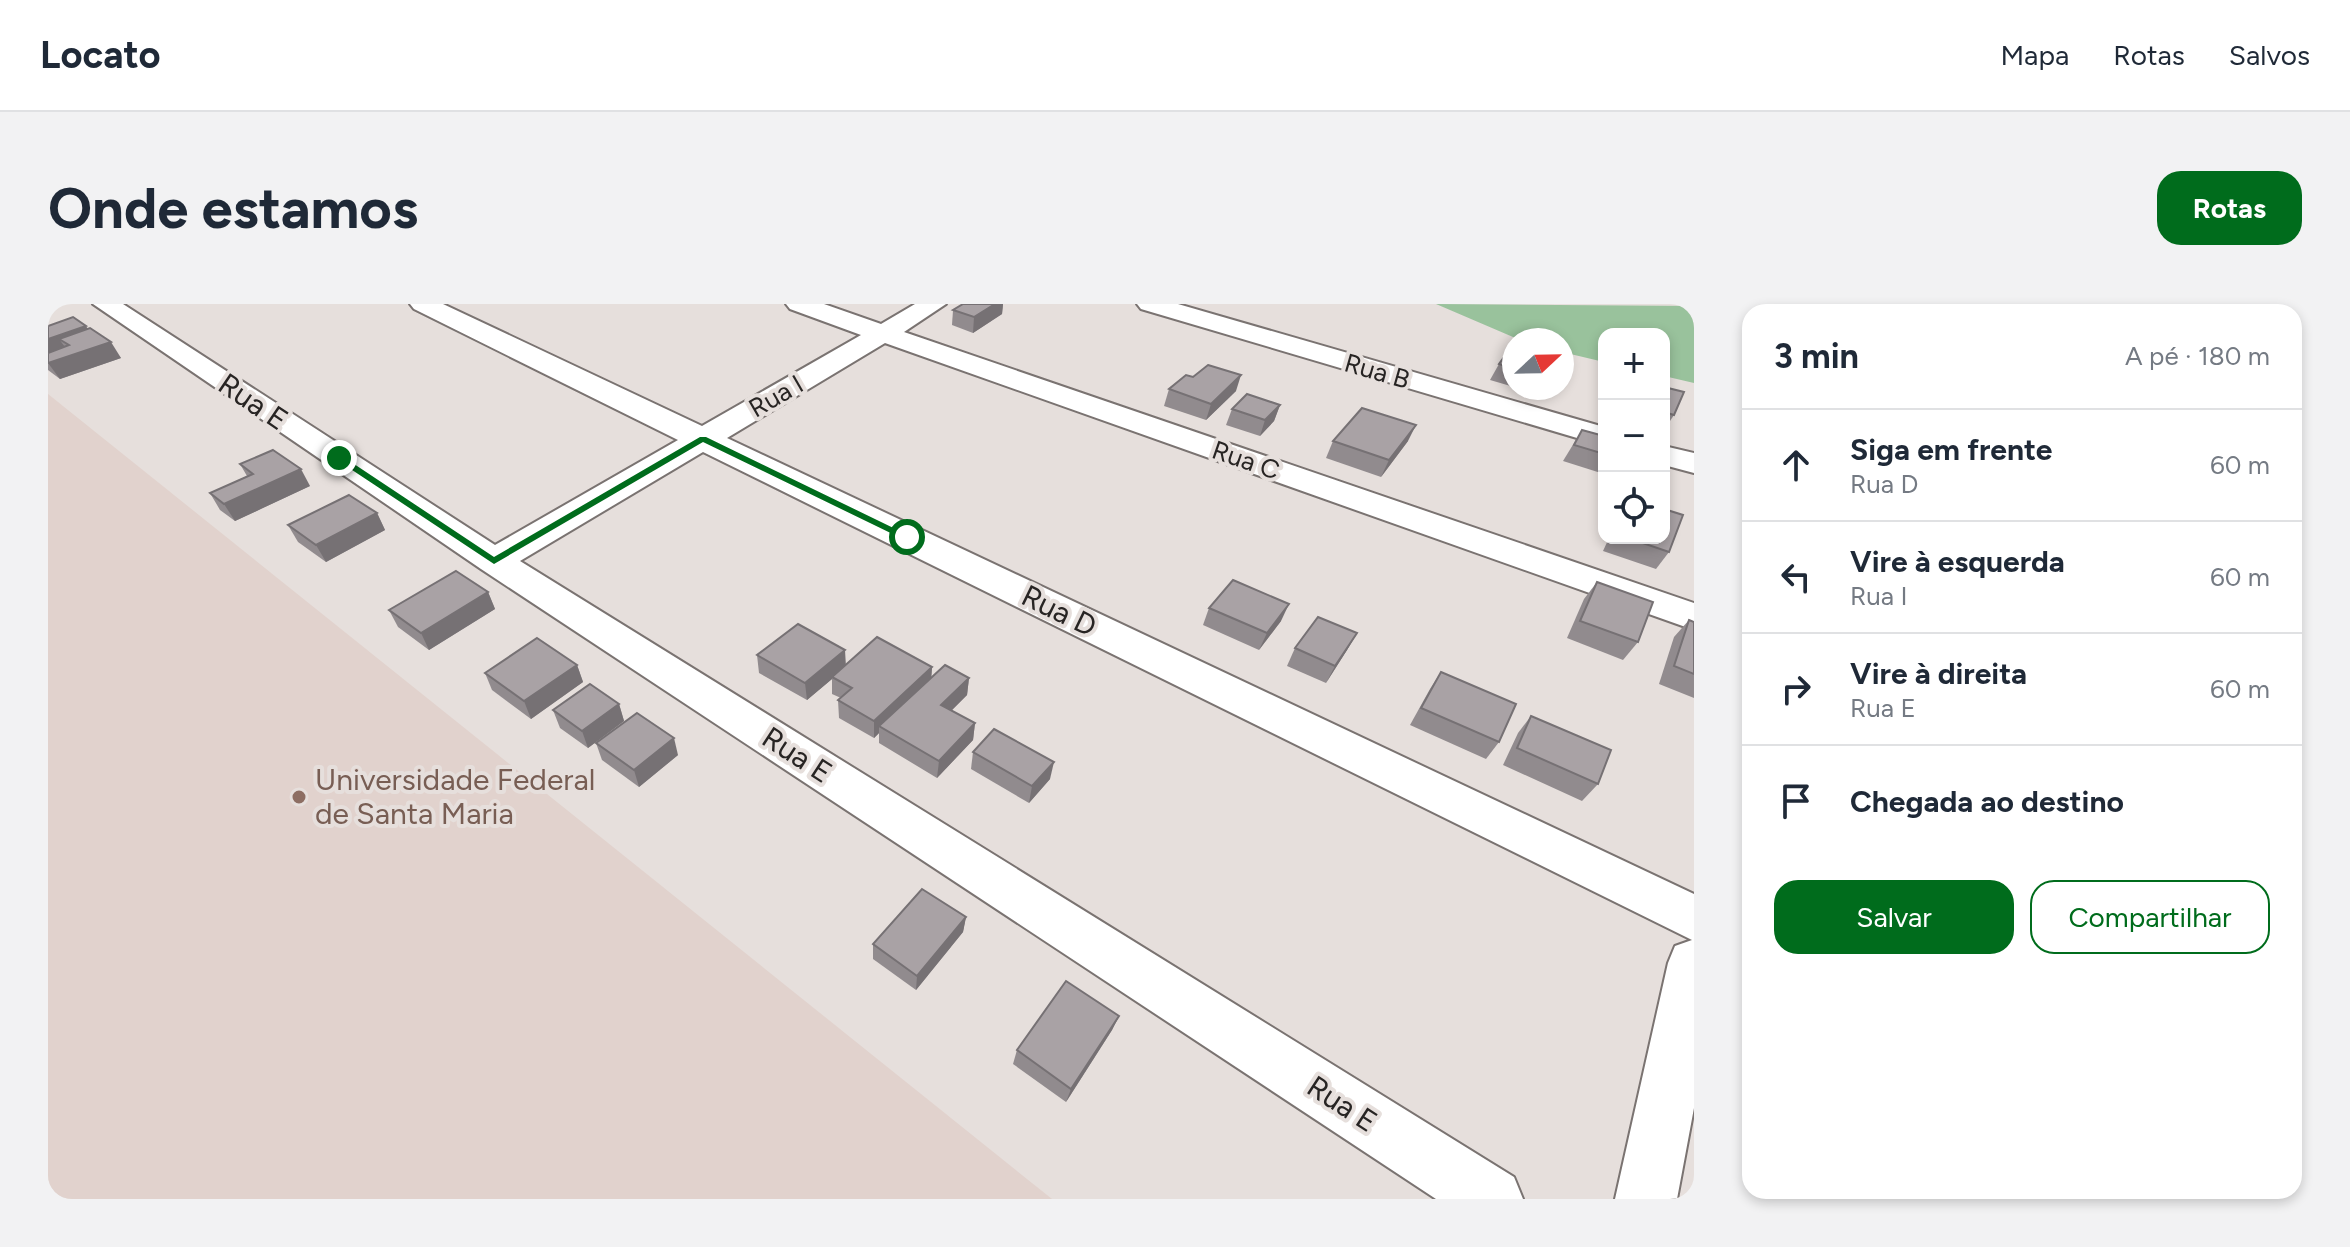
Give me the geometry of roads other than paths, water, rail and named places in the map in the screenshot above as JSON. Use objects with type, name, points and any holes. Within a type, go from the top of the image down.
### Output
[{"type":"street","name":"Rua E","points":[[106,304],[494,561],[1492,1199]]},
{"type":"street","name":"Rua D","points":[[423,304],[1694,918]]},
{"type":"street","name":"Rua C","points":[[799,304],[1694,617]]},
{"type":"street","name":"Rua I","points":[[494,561],[933,304]]},
{"type":"street","name":"Rua B","points":[[1150,304],[1598,435]]},
{"type":"street","points":[[1670,457],[1694,463]]},
{"type":"street","points":[[1646,1199],[1694,963]]},
{"type":"place","name":"Universidade Federal de Santa Maria","points":[[299,797]]}]
